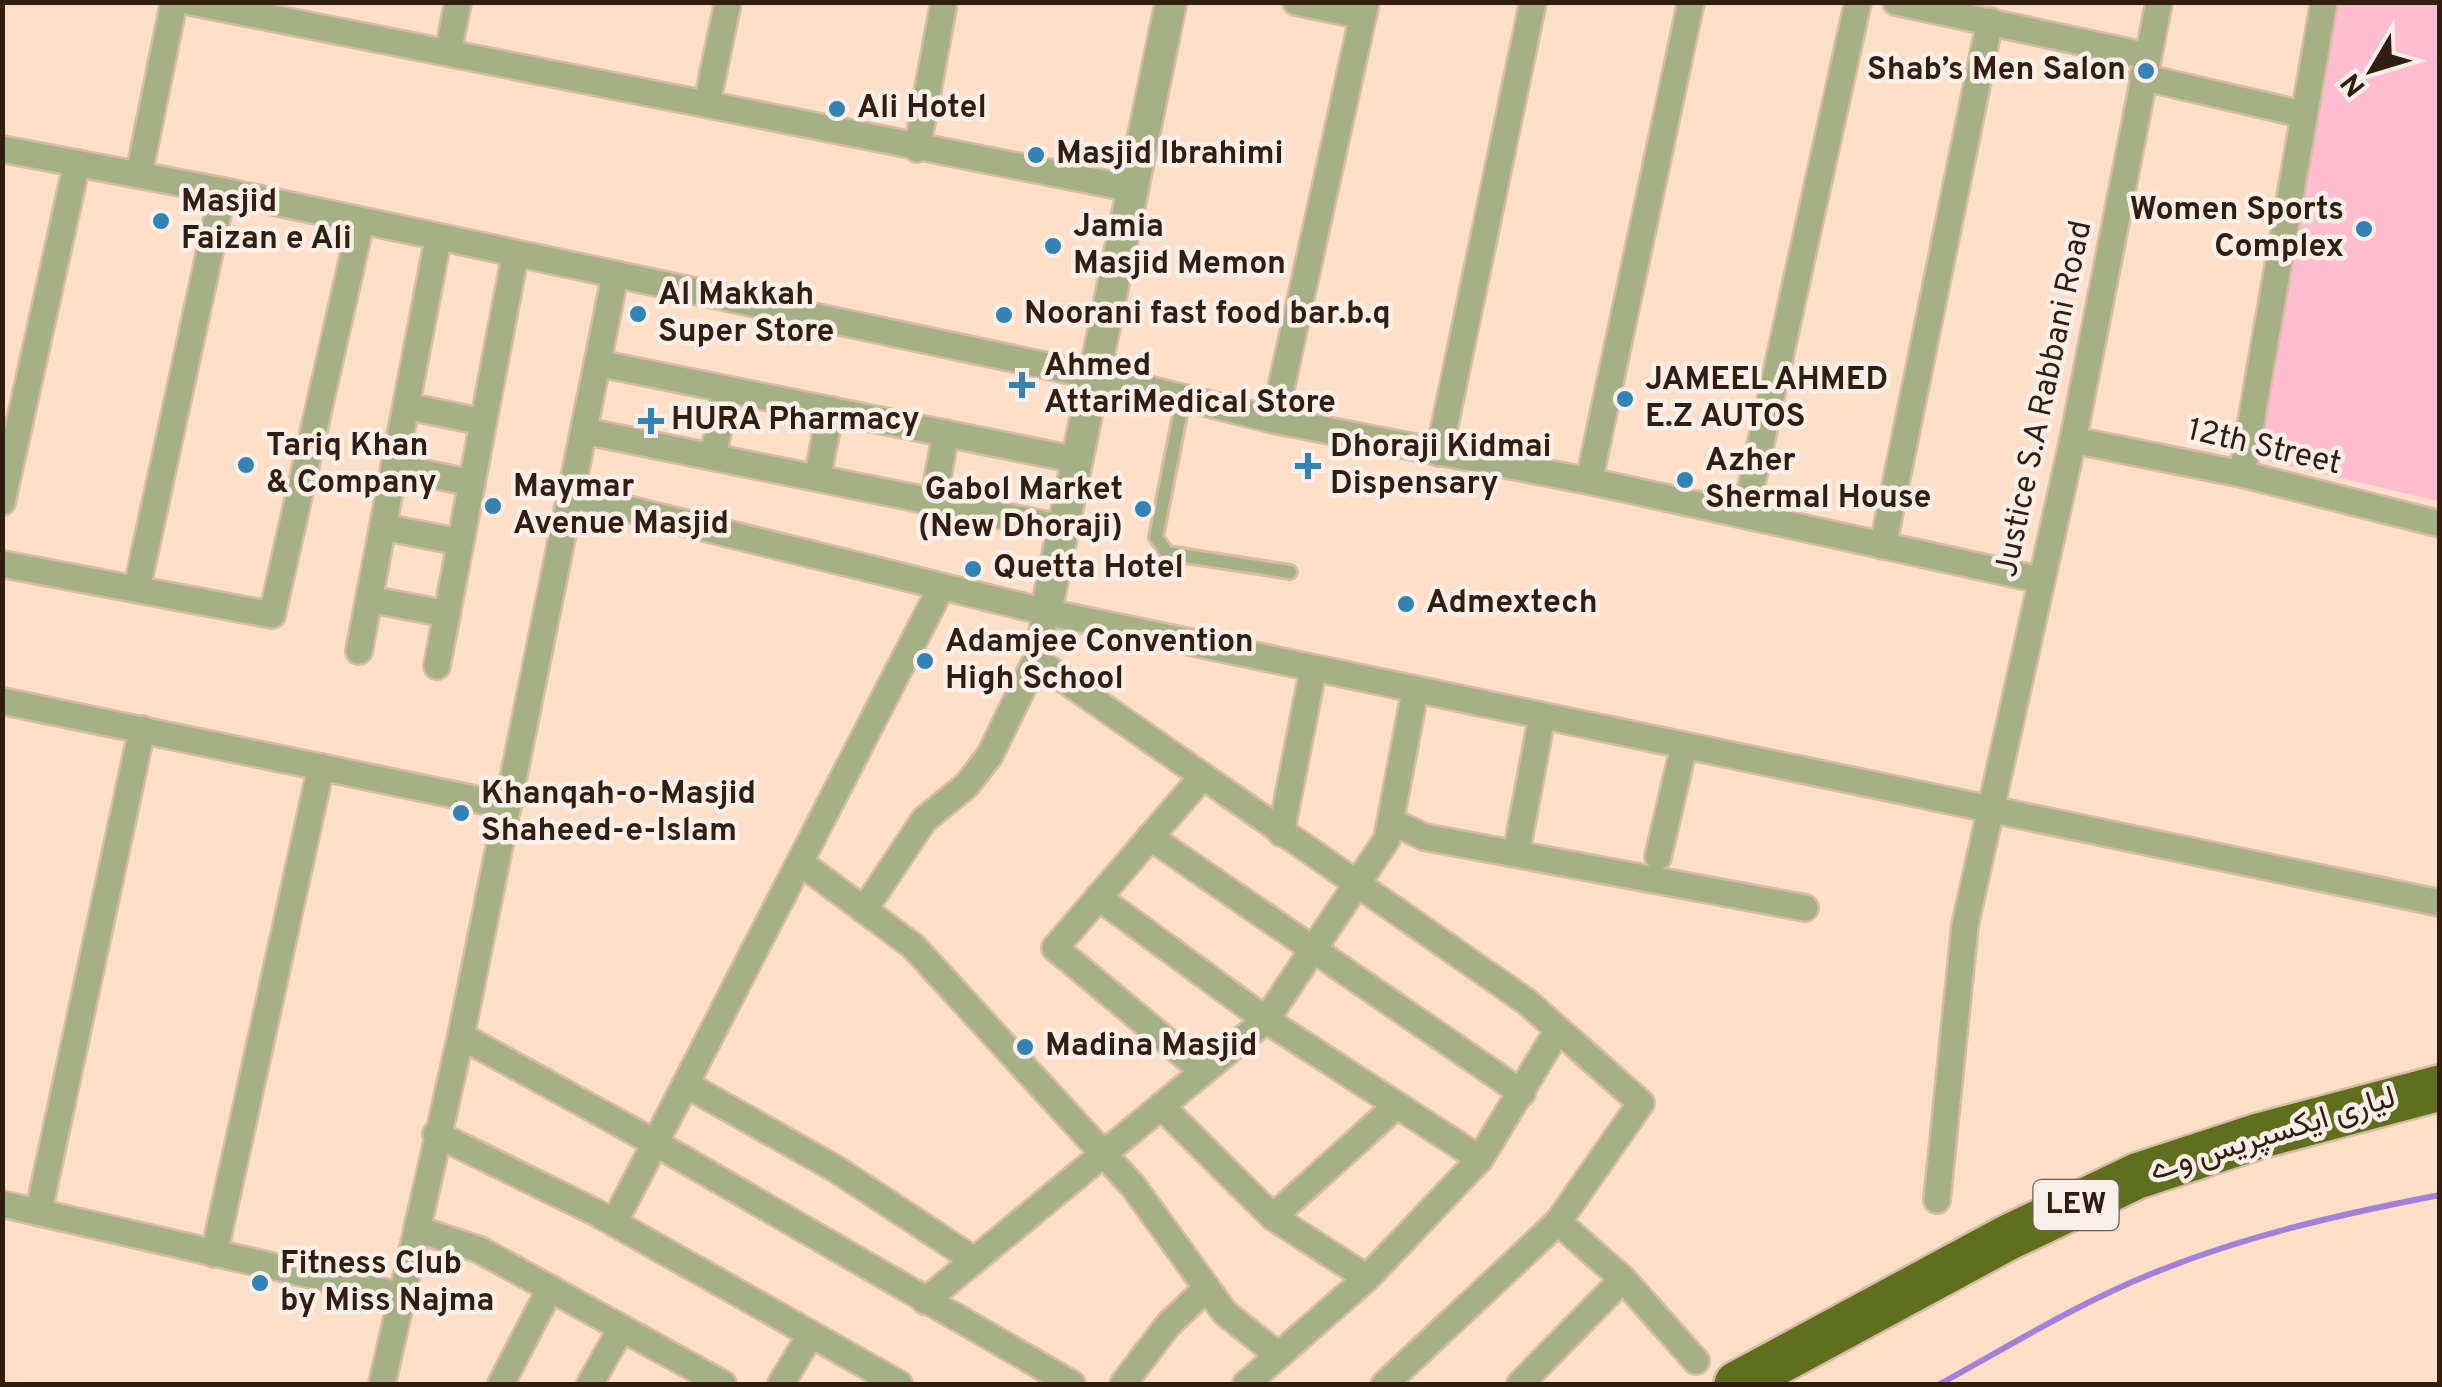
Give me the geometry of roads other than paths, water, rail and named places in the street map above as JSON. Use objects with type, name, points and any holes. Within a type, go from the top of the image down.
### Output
[{"type":"highway","name":"لیاری ایکسپریس وے","points":[[1737,1384],[2007,1238],[2138,1176],[2259,1136],[2440,1088]]},
{"type":"street","points":[[139,174],[174,2]]},
{"type":"street","points":[[192,2],[1133,189]]},
{"type":"street","points":[[448,53],[458,2]]},
{"type":"street","points":[[706,104],[728,2]]},
{"type":"street","points":[[917,149],[944,2]]},
{"type":"street","points":[[864,910],[924,820],[967,785],[990,755],[1036,660],[1171,2]]},
{"type":"street","points":[[1274,420],[1364,9],[1296,2]]},
{"type":"street","points":[[1439,453],[1533,2]]},
{"type":"street","points":[[1589,480],[1691,2]]},
{"type":"street","points":[[1744,515],[1858,2]]},
{"type":"street","points":[[1896,2],[1990,22],[2302,114]]},
{"type":"street","name":"Justice S.A Rabbani Road","points":[[1937,1200],[1965,925],[2073,440],[2158,2]]},
{"type":"street","points":[[2242,474],[2324,2]]},
{"type":"street","points":[[1884,546],[1990,22]]},
{"type":"street","points":[[2,149],[223,191],[1095,376],[1274,420],[1589,480],[2041,580]]},
{"type":"street","points":[[2,502],[77,162]]},
{"type":"street","points":[[138,588],[223,191]]},
{"type":"street","points":[[2,564],[272,615],[360,222]]},
{"type":"street","points":[[359,651],[438,239]]},
{"type":"street","points":[[437,666],[515,256]]},
{"type":"street","points":[[382,1384],[461,1036],[615,276]]},
{"type":"street","points":[[597,362],[1077,460]]},
{"type":"street","points":[[712,457],[726,389]]},
{"type":"street","points":[[406,406],[483,422]]},
{"type":"street","points":[[818,478],[831,410]]},
{"type":"street","points":[[584,431],[1063,528]]},
{"type":"street","points":[[933,502],[946,434]]},
{"type":"street","name":"12th Street","points":[[2073,440],[2242,474],[2440,524]]},
{"type":"street","points":[[394,468],[472,483]]},
{"type":"street","points":[[570,495],[1046,612],[2440,903]]},
{"type":"street","points":[[382,527],[460,542]]},
{"type":"street","points":[[614,1222],[941,588]]},
{"type":"street","points":[[369,599],[447,614]]},
{"type":"street","points":[[1036,660],[1527,1002],[1640,1103],[1558,1222],[1385,1384]]},
{"type":"street","points":[[1281,832],[1313,670]]},
{"type":"street","points":[[925,1301],[1266,1020],[1387,839],[1415,691]]},
{"type":"street","points":[[2,701],[508,806]]},
{"type":"street","points":[[1518,849],[1542,717]]},
{"type":"street","points":[[40,1210],[142,729]]},
{"type":"street","points":[[1658,857],[1684,746]]},
{"type":"street","points":[[214,1254],[321,767]]},
{"type":"street","points":[[1202,776],[1055,948],[1203,1072]]},
{"type":"street","points":[[1390,821],[1424,837],[1805,908]]},
{"type":"street","points":[[1150,837],[1522,1094]]},
{"type":"street","points":[[801,864],[913,946],[1104,1152],[1225,1313],[1277,1354]]},
{"type":"street","points":[[1098,898],[1266,1020],[1480,1159]]},
{"type":"street","points":[[1246,1384],[1367,1278],[1480,1159],[1558,1030]]},
{"type":"street","points":[[461,1036],[657,1144],[1072,1384]]},
{"type":"street","points":[[687,1084],[836,1169],[974,1260]]},
{"type":"street","points":[[1161,1106],[1273,1216],[1367,1278]]},
{"type":"street","points":[[1273,1216],[1396,1106]]},
{"type":"street","points":[[436,1134],[614,1222],[899,1384]]},
{"type":"street","points":[[2,1204],[402,1296]]},
{"type":"street","points":[[1558,1222],[1623,1279],[1696,1362]]},
{"type":"street","points":[[417,1229],[480,1250],[621,1328],[690,1377],[723,1384]]},
{"type":"street","points":[[1520,1384],[1623,1279]]},
{"type":"street","points":[[1123,1384],[1168,1325],[1207,1288]]},
{"type":"street","points":[[500,1384],[550,1289]]},
{"type":"street","points":[[590,1384],[621,1328]]},
{"type":"street","points":[[781,1384],[810,1334]]},
{"type":"lane","points":[[1184,400],[1156,537],[1160,545],[1167,552],[1290,572]]},
{"type":"waterway","points":[[1940,1384],[2097,1299],[2186,1260],[2293,1227],[2440,1195]]},
{"type":"place","name":"Shab’s Men Salon","points":[[2146,71]]},
{"type":"place","name":"Ali Hotel","points":[[837,109]]},
{"type":"place","name":"Masjid Ibrahimi","points":[[1036,155]]},
{"type":"place","name":"Masjid Faizan e Ali","points":[[161,221]]},
{"type":"place","name":"Women Sports Complex","points":[[2364,229]]},
{"type":"place","name":"Jamia Masjid Memon","points":[[1053,246]]},
{"type":"place","name":"Al Makkah Super Store","points":[[638,314]]},
{"type":"place","name":"Noorani fast food bar.b.q","points":[[1004,315]]},
{"type":"place","name":"Ahmed AttariMedical Store","points":[[1022,385]]},
{"type":"place","name":"JAMEEL AHMED E.Z AUTOS","points":[[1625,399]]},
{"type":"place","name":"HURA Pharmacy","points":[[651,421]]},
{"type":"place","name":"Tariq Khan & Company","points":[[246,465]]},
{"type":"place","name":"Dhoraji Kidmai Dispensary","points":[[1308,466]]},
{"type":"place","name":"Azher Shermal House","points":[[1685,480]]},
{"type":"place","name":"Maymar Avenue Masjid","points":[[493,506]]},
{"type":"place","name":"Gabol Market (New Dhoraji)","points":[[1143,509]]},
{"type":"place","name":"Quetta Hotel","points":[[973,569]]},
{"type":"place","name":"Admextech","points":[[1406,604]]},
{"type":"place","name":"Adamjee Convention High School","points":[[925,661]]},
{"type":"place","name":"Khanqah-o-Masjid Shaheed-e-Islam","points":[[461,813]]},
{"type":"place","name":"Madina Masjid","points":[[1025,1047]]},
{"type":"place","name":"Fitness Club by Miss Najma","points":[[260,1283]]}]
